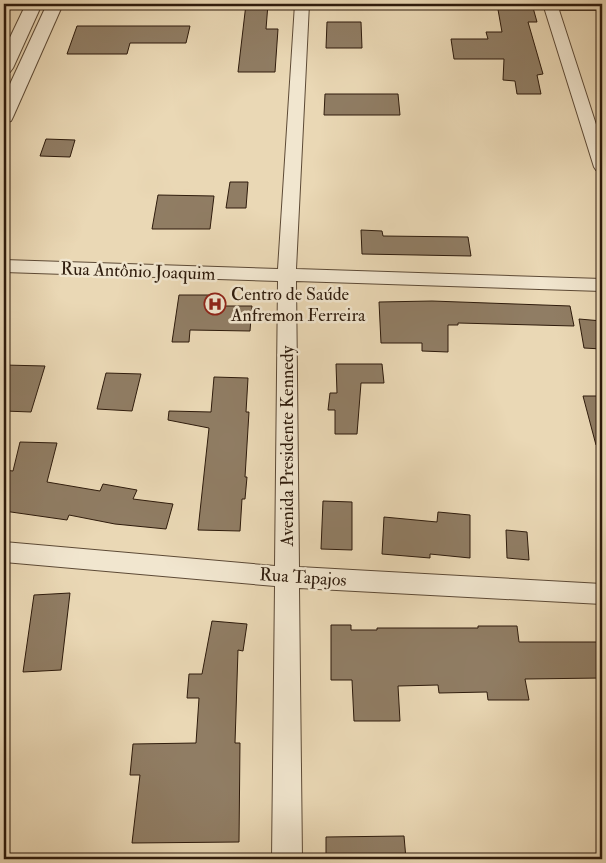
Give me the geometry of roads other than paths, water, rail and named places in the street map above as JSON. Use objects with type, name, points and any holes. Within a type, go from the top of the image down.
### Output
[{"type":"street","points":[[4,68],[34,4]]},
{"type":"street","points":[[4,117],[55,4]]},
{"type":"street","name":"Avenida Presidente Kennedy","points":[[287,859],[286,276],[302,4]]},
{"type":"street","points":[[602,6],[550,5],[602,168]]},
{"type":"street","name":"Rua Antônio Joaquim","points":[[4,266],[602,285]]},
{"type":"street","name":"Rua Tapajos","points":[[4,552],[287,577],[602,594]]},
{"type":"place","name":"Centro de Saúde Anfremon Ferreira","points":[[215,304]]}]
